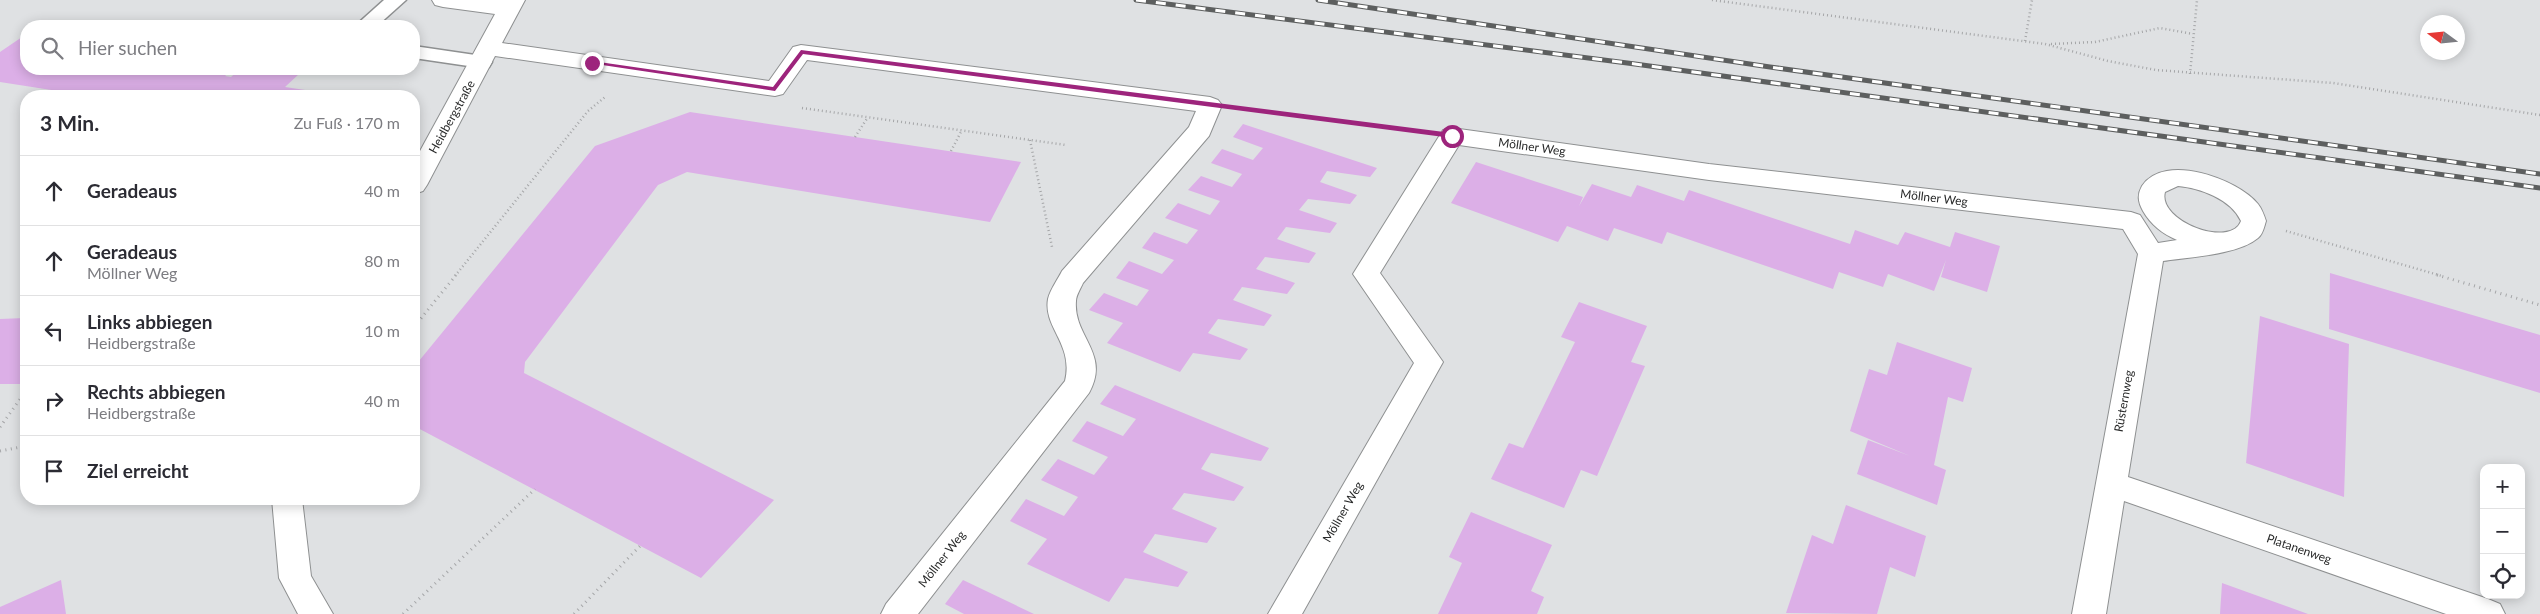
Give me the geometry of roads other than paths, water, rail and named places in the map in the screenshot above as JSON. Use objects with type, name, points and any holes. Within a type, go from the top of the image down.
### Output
[{"type":"street","name":"Heidbergstraße","points":[[420,174],[486,55],[511,5],[443,0]]},
{"type":"street","name":"Möllner Weg","points":[[486,55],[775,89],[801,52],[1210,105],[1200,130],[1072,278],[1062,299],[1063,318],[1078,347],[1083,367],[1079,385],[898,614]]},
{"type":"street","name":"Möllner Weg","points":[[1284,614],[1429,362],[1366,274],[1452,136],[1709,172],[2131,220],[2150,254]]},
{"type":"street","points":[[2150,254],[2216,242],[2229,242],[2243,237],[2251,230],[2252,220],[2243,203],[2232,194],[2210,183],[2194,178],[2169,179],[2158,183],[2151,190],[2150,200],[2159,215],[2170,225],[2193,236],[2216,242]]},
{"type":"street","name":"Rüsternweg","points":[[2089,614],[2150,254],[2150,200]]},
{"type":"street","name":"Platanenweg","points":[[2110,484],[2488,614]]},
{"type":"street","points":[[288,505],[295,578],[316,614]]},
{"type":"lane","points":[[372,20],[396,0]]},
{"type":"lane","points":[[420,52],[486,55]]},
{"type":"railway","points":[[1136,0],[1635,64],[2540,188]]},
{"type":"railway","points":[[1318,0],[1770,67],[2540,174]]}]
